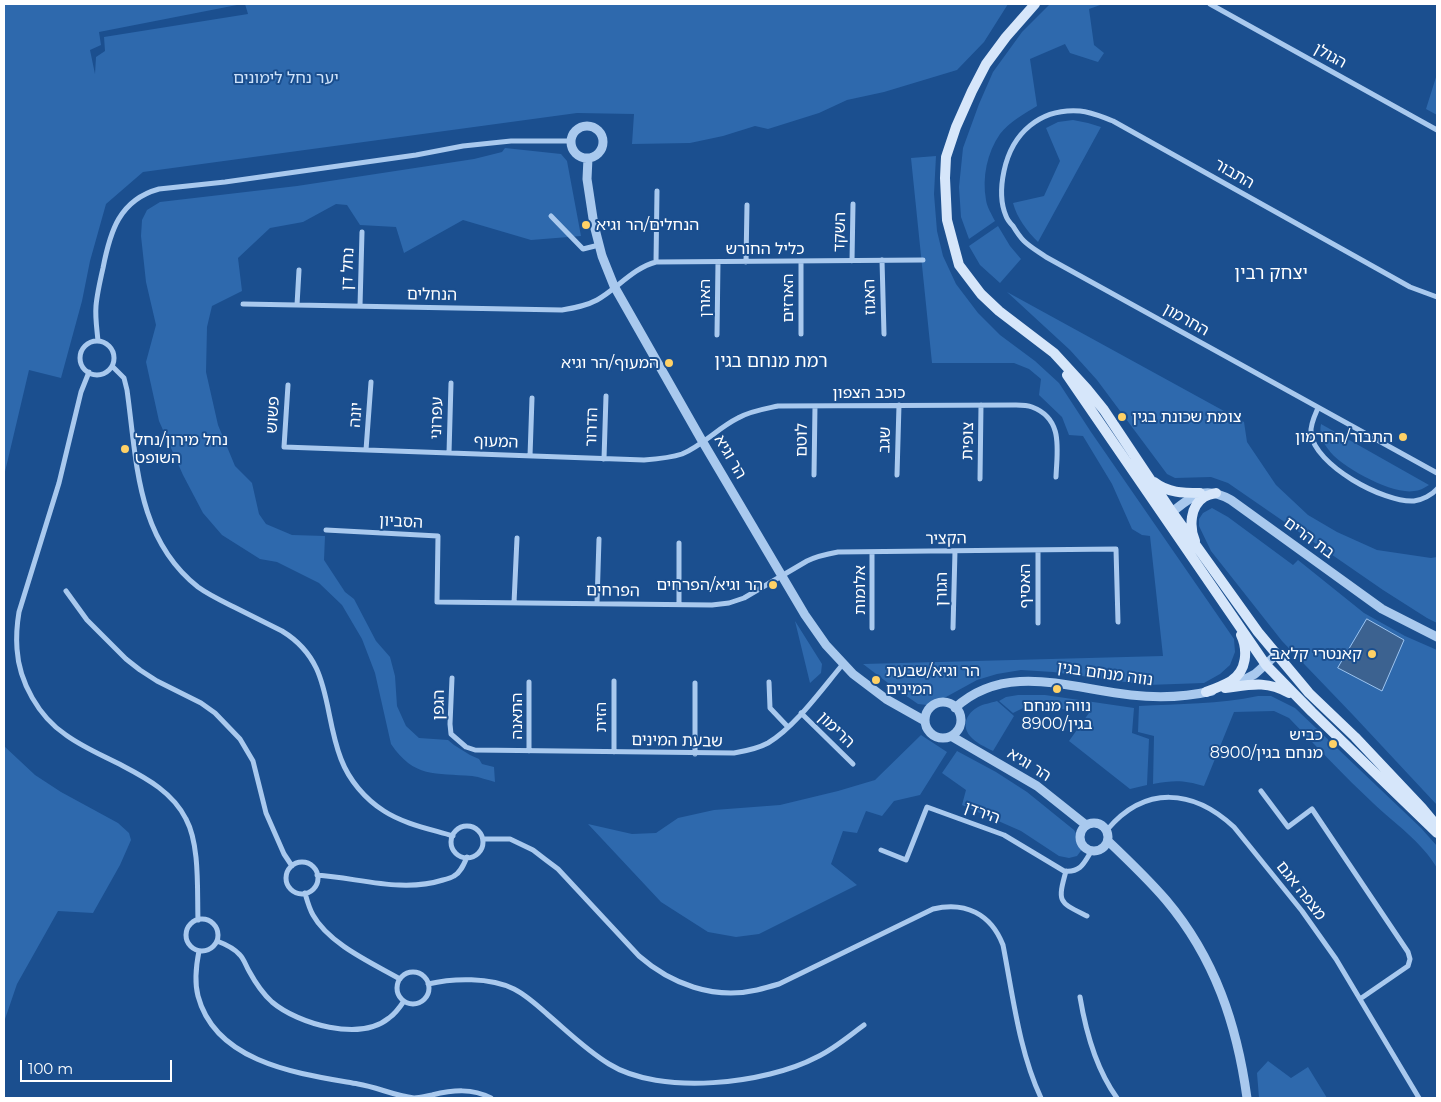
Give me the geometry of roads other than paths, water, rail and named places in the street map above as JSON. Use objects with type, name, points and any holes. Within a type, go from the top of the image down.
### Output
[{"type":"main road","points":[[1035,4],[1020,19],[991,57],[972,91],[956,127],[946,157],[947,220],[959,265],[981,294],[999,311],[1054,353],[1087,389],[1104,410],[1148,478],[1168,515],[1198,549],[1276,655],[1437,826]]},
{"type":"main road","points":[[1054,353],[1067,376],[1168,515],[1236,622],[1266,665],[1437,833]]},
{"type":"main road","points":[[1148,478],[1168,490],[1200,493]]},
{"type":"main road","points":[[1198,549],[1192,535],[1192,518],[1199,501],[1206,496],[1216,493]]},
{"type":"main road","points":[[1206,692],[1232,680],[1242,667],[1246,650],[1236,622]]},
{"type":"main road","points":[[1225,688],[1256,684],[1277,687],[1288,692],[1312,712]]},
{"type":"street","name":"הגולן","points":[[1210,4],[1437,130]]},
{"type":"street","name":"התבור","points":[[1017,138],[1035,122],[1049,115],[1062,112],[1087,112],[1113,121],[1410,287],[1437,297]]},
{"type":"street","points":[[590,126],[598,130],[602,136],[603,146],[597,155],[588,158],[574,152],[571,141],[573,134],[579,128],[590,126]]},
{"type":"street","name":"החרמון","points":[[1017,138],[1005,164],[1001,183],[1006,217],[1024,241],[1046,257],[1437,473]]},
{"type":"street","points":[[98,341],[96,305],[111,234],[127,206],[141,195],[150,191],[225,182],[463,146],[511,141],[571,141]]},
{"type":"street","name":"הר וגיא","points":[[588,158],[588,194],[599,245],[615,288],[811,625],[844,664],[875,691],[925,721]]},
{"type":"street","points":[[656,191],[656,262]]},
{"type":"street","name":"השקד","points":[[852,204],[852,261]]},
{"type":"street","points":[[746,262],[747,205]]},
{"type":"street","points":[[551,216],[583,249],[599,245]]},
{"type":"street","name":"נחל דן","points":[[360,306],[362,232]]},
{"type":"street","name":"האגוז","points":[[882,260],[884,334]]},
{"type":"street","name":"כליל החורש","points":[[615,288],[637,270],[647,264],[656,262],[924,260]]},
{"type":"street","name":"הארזים","points":[[800,261],[801,334]]},
{"type":"street","name":"האורן","points":[[717,335],[718,262]]},
{"type":"street","points":[[297,305],[299,270]]},
{"type":"street","name":"הנחלים","points":[[243,304],[562,310],[595,302],[615,288]]},
{"type":"street","points":[[98,341],[109,345],[114,355],[112,366],[103,374],[97,375],[90,372],[82,366],[80,360],[80,354],[84,346],[98,341]]},
{"type":"street","points":[[112,366],[124,378],[127,390],[137,468],[147,512],[152,528],[173,562],[199,588],[219,600],[282,630],[298,642],[308,653],[316,665],[322,681],[340,759],[353,782],[362,793],[396,818],[453,836]]},
{"type":"street","points":[[90,372],[81,392],[59,483],[19,612],[16,632],[21,672],[28,691],[50,722],[65,735],[148,779],[163,790],[183,813],[195,852],[198,920]]},
{"type":"street","name":"יונה","points":[[366,450],[371,382]]},
{"type":"street","name":"עפרוני","points":[[449,453],[451,382]]},
{"type":"street","name":"פשוש","points":[[284,447],[288,385]]},
{"type":"street","name":"הדרור","points":[[604,459],[606,396]]},
{"type":"street","points":[[530,456],[532,398]]},
{"type":"street","name":"כוכב הצפון","points":[[704,442],[736,419],[748,413],[778,406],[1016,404],[1031,407],[1042,413],[1055,428],[1058,445],[1056,477]]},
{"type":"street","name":"שגב","points":[[897,475],[899,405]]},
{"type":"street","name":"צופית","points":[[980,479],[981,405]]},
{"type":"street","name":"לוטם","points":[[814,474],[815,406]]},
{"type":"street","points":[[1318,408],[1312,421],[1310,433],[1321,456],[1335,469],[1374,491],[1394,498],[1413,501],[1425,498],[1437,489]]},
{"type":"street","name":"המעוף","points":[[284,447],[644,460],[682,454],[704,442]]},
{"type":"street","points":[[1168,515],[1200,493]]},
{"type":"street","name":"בת הרים","points":[[1200,493],[1216,493],[1231,500],[1382,609],[1437,637]]},
{"type":"street","name":"הסביון","points":[[326,530],[438,536],[438,602]]},
{"type":"street","points":[[514,603],[517,538]]},
{"type":"street","points":[[597,604],[599,539]]},
{"type":"street","points":[[679,543],[679,604]]},
{"type":"street","name":"הקציר","points":[[782,576],[817,556],[838,552],[1116,549],[1118,622]]},
{"type":"street","name":"האסיף","points":[[1038,550],[1038,623]]},
{"type":"street","name":"הגורן","points":[[953,628],[955,551]]},
{"type":"street","name":"אלומות","points":[[872,552],[872,628]]},
{"type":"street","name":"הפרחים","points":[[438,602],[712,605],[729,603],[744,598],[782,576]]},
{"type":"street","points":[[66,591],[86,620],[126,659],[157,681],[201,703],[215,713],[240,739],[253,761],[266,813],[284,854],[292,866]]},
{"type":"street","name":"נווה מנחם בגין","points":[[955,708],[977,692],[1011,682],[1048,682],[1153,697],[1206,692],[1225,688],[1247,679],[1276,655]]},
{"type":"street","name":"שבעת המינים","points":[[475,750],[695,754],[734,753],[752,750],[766,743],[788,727],[844,664]]},
{"type":"street","name":"הגפן","points":[[452,678],[451,734],[466,747],[475,750]]},
{"type":"street","name":"הזית","points":[[614,681],[614,752]]},
{"type":"street","name":"התאנה","points":[[529,682],[529,751]]},
{"type":"street","points":[[769,682],[770,708],[788,727]]},
{"type":"street","points":[[695,683],[695,754]]},
{"type":"street","points":[[948,703],[955,708],[960,715],[956,732],[941,738],[930,733],[925,721],[927,711],[936,704],[948,703]]},
{"type":"street","name":"הרימון","points":[[801,714],[853,764]]},
{"type":"street","name":"הר וגיא","points":[[950,736],[1037,786],[1086,825]]},
{"type":"street","points":[[1261,791],[1288,826],[1312,810],[1408,952],[1410,958],[1408,966],[1360,999]]},
{"type":"street","name":"מצפה אגם","points":[[1107,830],[1125,812],[1136,805],[1161,798],[1188,800],[1202,804],[1214,810],[1234,827],[1302,911],[1336,959],[1418,1098]]},
{"type":"street","name":"הירדן","points":[[881,850],[906,860],[927,807],[1004,835],[1054,866],[1066,871]]},
{"type":"street","points":[[1093,822],[1102,825],[1107,830],[1108,841],[1099,850],[1086,848],[1081,840],[1082,830],[1086,825],[1093,822]]},
{"type":"street","points":[[469,826],[478,830],[482,839],[482,846],[474,856],[459,855],[455,852],[452,844],[453,836],[459,828],[469,826]]},
{"type":"street","points":[[482,839],[510,839],[533,850],[558,869],[639,956],[650,965],[666,976],[682,983],[718,992],[736,993],[779,984],[933,909],[943,906],[954,906],[973,911],[989,922],[1003,945],[1023,1045],[1041,1098]]},
{"type":"street","points":[[1108,841],[1150,881],[1168,902],[1200,949],[1219,987],[1231,1019],[1247,1098]]},
{"type":"street","points":[[1087,916],[1068,906],[1062,901],[1060,896],[1066,871],[1072,872],[1079,869],[1092,850]]},
{"type":"street","points":[[317,875],[346,877],[392,885],[415,885],[454,877],[462,868],[467,857]]},
{"type":"street","points":[[299,862],[310,864],[315,869],[317,875],[315,887],[305,893],[292,890],[287,882],[287,873],[292,866],[299,862]]},
{"type":"street","points":[[305,893],[320,926],[345,946],[400,980]]},
{"type":"street","points":[[198,920],[208,920],[218,931],[217,941],[211,949],[204,952],[199,951],[188,943],[187,930],[190,925],[198,920]]},
{"type":"street","points":[[217,941],[229,946],[240,955],[257,985],[271,1001],[288,1013],[310,1023],[332,1028],[353,1029],[372,1026],[388,1019],[404,1001]]},
{"type":"street","points":[[199,951],[196,970],[198,997],[206,1015],[216,1029],[241,1052],[257,1060],[307,1074],[360,1084],[404,1096],[416,1098],[461,1090],[481,1093],[491,1098]]},
{"type":"street","points":[[413,972],[423,976],[428,984],[428,993],[424,1000],[415,1004],[404,1001],[397,990],[400,980],[406,974],[413,972]]},
{"type":"street","points":[[428,984],[463,980],[492,982],[513,988],[537,1005],[585,1047],[610,1065],[636,1076],[667,1082],[738,1081],[794,1068],[818,1057],[864,1025]]},
{"type":"street","points":[[1080,997],[1083,1017],[1095,1056],[1103,1076],[1117,1098]]},
{"type":"place","name":"הנחלים/הר וגיא","points":[[586,225]]},
{"type":"place","name":"המעוף/הר וגיא","points":[[669,363]]},
{"type":"place","name":"צומת שכונת בגין","points":[[1122,417]]},
{"type":"place","name":"התבור/החרמון","points":[[1403,437]]},
{"type":"place","name":"נחל מירון/נחל השופט","points":[[125,449]]},
{"type":"place","name":"הר וגיא/הפרחים","points":[[773,585]]},
{"type":"place","name":"קאנטרי קלאב","points":[[1372,654]]},
{"type":"place","name":"הר וגיא/שבעת המינים","points":[[876,680]]},
{"type":"place","name":"נווה מנחם בגין/8900","points":[[1057,689]]},
{"type":"place","name":"כביש 8900/מנחם בגין","points":[[1333,744]]},
{"type":"district","name":"יצחק רבין","points":[[1271,274]]},
{"type":"district","name":"רמת מנחם בגין","points":[[771,362]]},
{"type":"park label","name":"יער נחל לימונים","points":[[286,78]]}]
